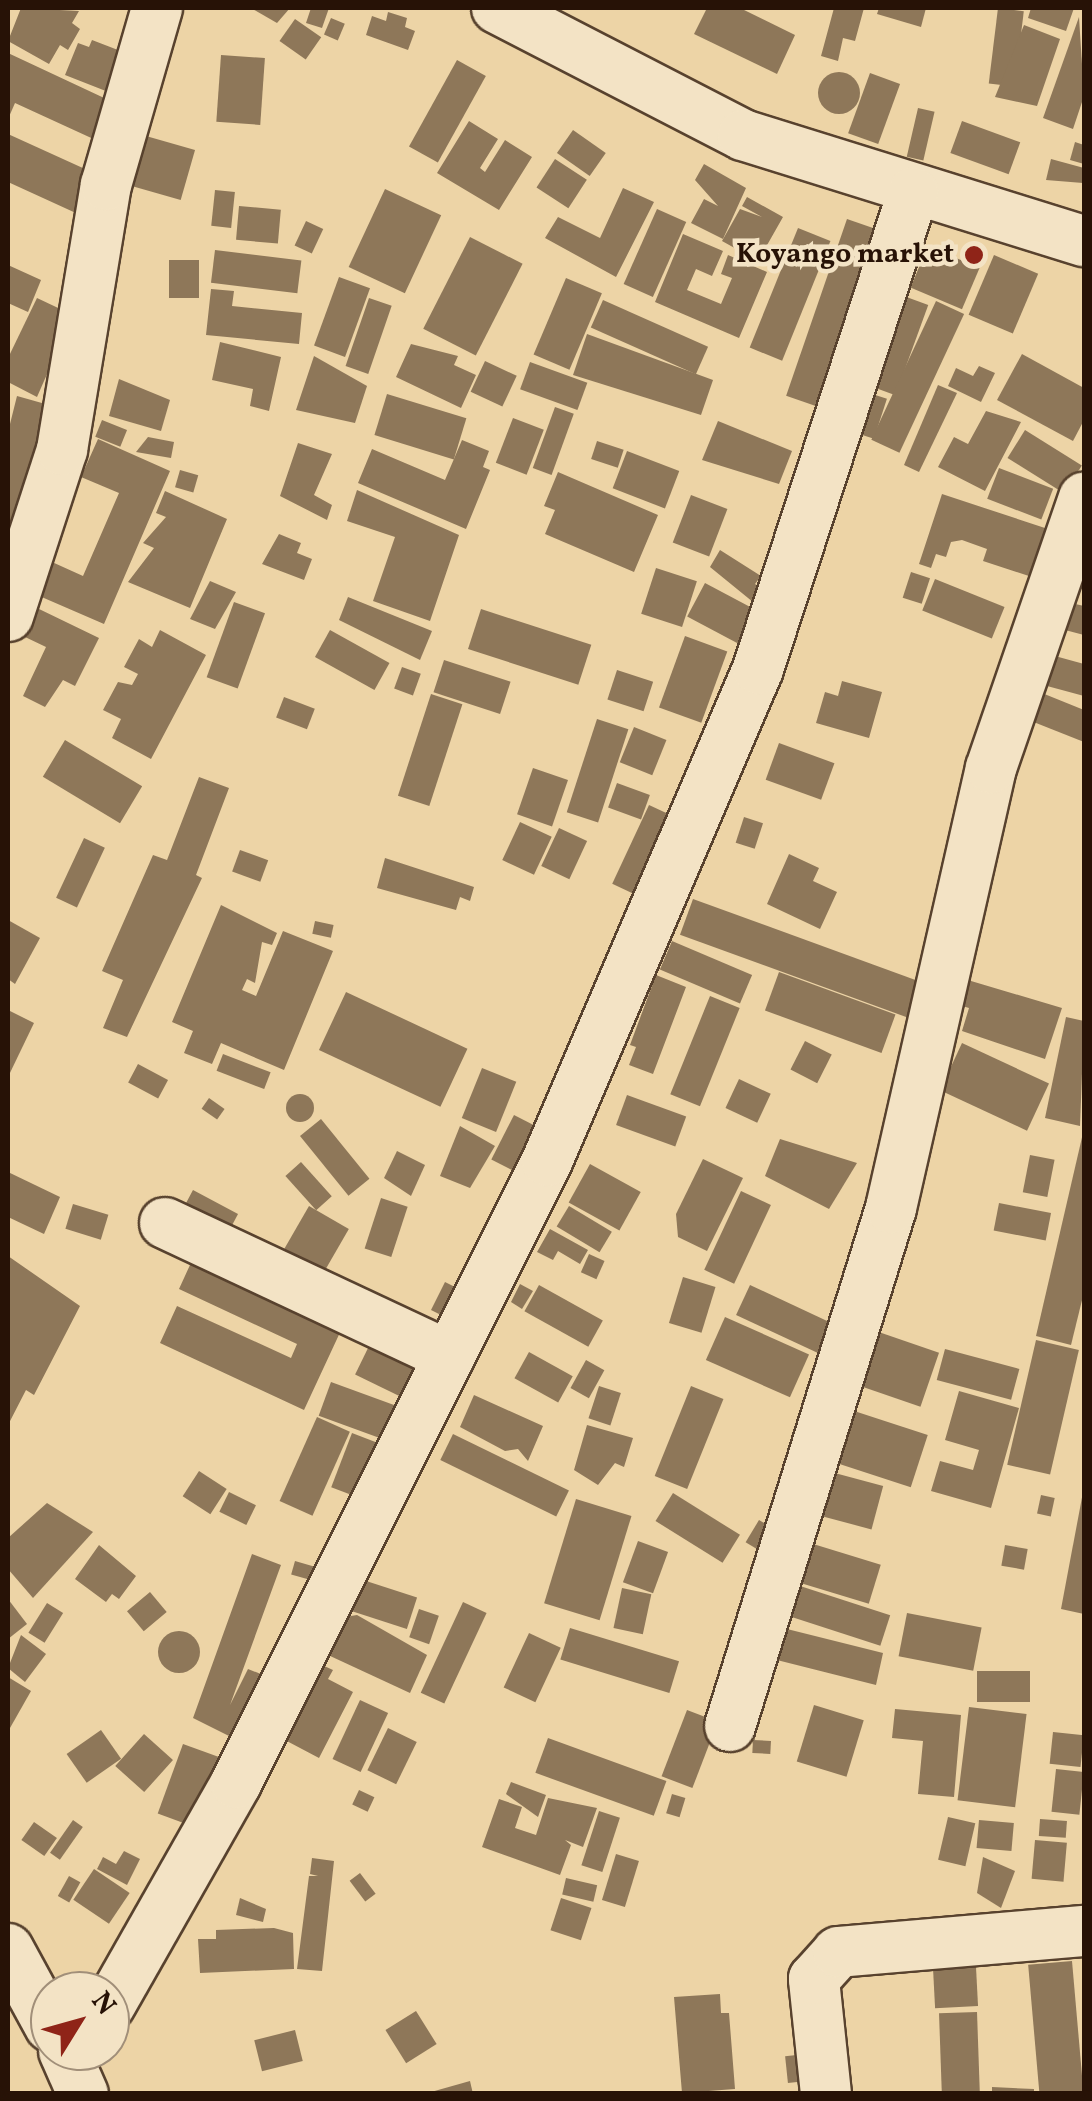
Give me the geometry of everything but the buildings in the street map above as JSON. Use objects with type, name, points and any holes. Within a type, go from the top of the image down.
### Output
[{"type":"street","points":[[8,616],[62,450],[106,185],[157,8]]},
{"type":"street","points":[[496,8],[742,135],[913,193],[1084,241]]},
{"type":"street","points":[[129,1971],[236,1784],[547,1160],[758,669],[913,193]]},
{"type":"street","points":[[730,1726],[891,1208],[991,768],[1084,498]]},
{"type":"street","points":[[165,1223],[449,1356]]},
{"type":"street","points":[[826,2094],[814,1979],[838,1952],[1084,1932]]},
{"type":"street","points":[[8,1948],[30,1987]]},
{"type":"place","name":"Koyango market","points":[[974,255]]}]
